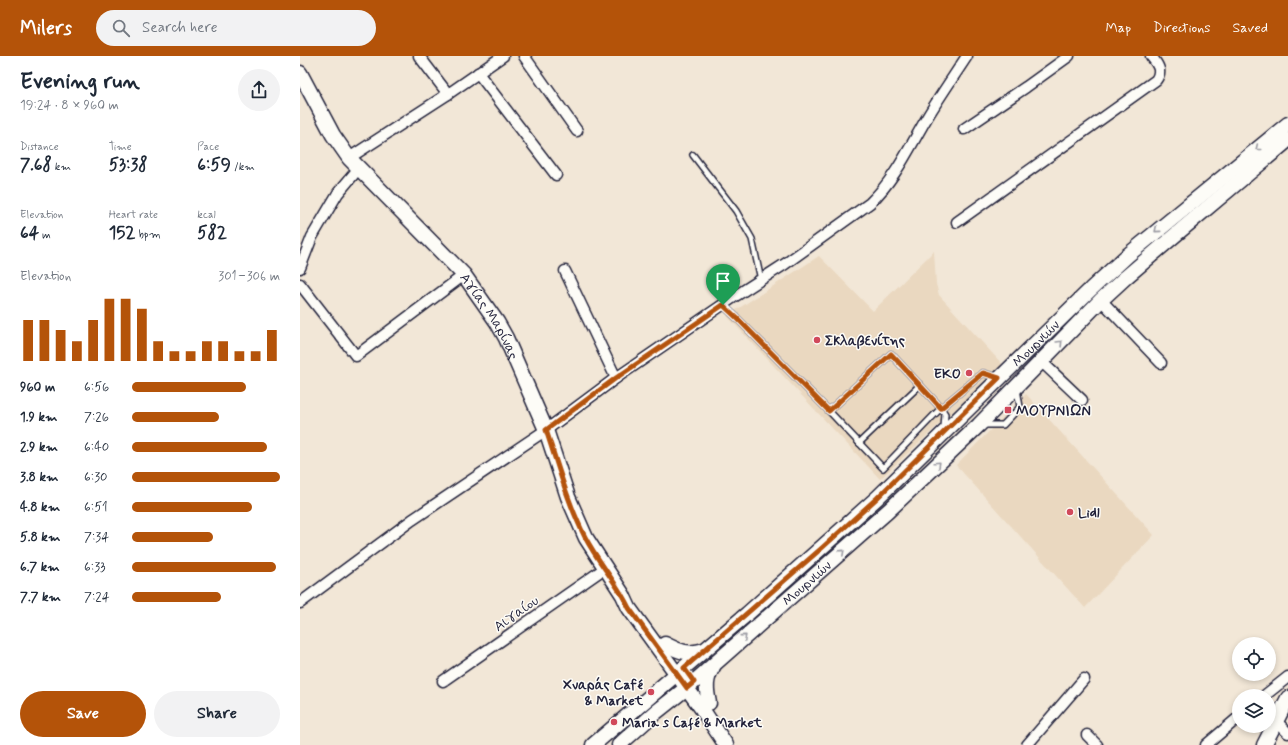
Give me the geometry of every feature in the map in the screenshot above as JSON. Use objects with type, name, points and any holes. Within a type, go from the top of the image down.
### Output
[{"type":"main road","name":"Αγίας Μαρίνας","points":[[300,73],[341,147],[354,163],[464,275],[497,322],[506,338],[546,430],[568,496],[586,538],[629,608],[662,647],[737,745]]},
{"type":"main road","name":"Μουρνιών","points":[[593,745],[680,672],[834,537],[1128,255],[1288,124]]},
{"type":"main road","name":"Μουρνιών","points":[[620,745],[691,685],[888,511],[1017,388],[1101,300],[1180,230],[1288,140]]},
{"type":"main road","points":[[654,694],[663,675],[664,669],[662,647],[686,653],[695,653],[705,650]]},
{"type":"main road","points":[[667,704],[677,701],[685,701],[706,706],[706,682],[715,663]]},
{"type":"main road","points":[[1276,721],[1288,698]]},
{"type":"main road","name":"Αγίας Μαρίνας","points":[[706,706],[726,745]]},
{"type":"main road","points":[[1264,745],[1270,733]]},
{"type":"street","points":[[419,56],[448,94]]},
{"type":"street","points":[[300,268],[316,231],[354,163],[448,94],[503,56]]},
{"type":"street","points":[[524,56],[578,131]]},
{"type":"street","points":[[300,602],[412,520],[546,430],[616,378],[761,280],[870,203],[891,180],[928,116],[967,56]]},
{"type":"street","points":[[964,129],[1069,56]]},
{"type":"street","points":[[957,222],[1156,80],[1160,72],[1151,56]]},
{"type":"street","points":[[478,73],[556,175]]},
{"type":"street","points":[[565,271],[616,378]]},
{"type":"street","points":[[300,284],[356,356],[464,275]]},
{"type":"street","points":[[1101,300],[1161,363]]},
{"type":"street","points":[[1042,362],[1082,400]]},
{"type":"street","name":"Αιγαίου","points":[[443,681],[605,568]]},
{"type":"street","points":[[1272,689],[1288,676]]},
{"type":"street","points":[[1027,745],[1084,680]]},
{"type":"street","points":[[1276,721],[1288,734]]},
{"type":"street","points":[[1206,745],[1232,723]]},
{"type":"street","points":[[1088,735],[1097,745]]},
{"type":"lane","points":[[693,155],[736,212],[752,239],[761,280]]},
{"type":"lane","points":[[723,305],[829,411],[883,468],[941,408],[983,373],[999,378]]},
{"type":"lane","points":[[829,411],[891,354],[945,414],[943,434]]},
{"type":"lane","points":[[859,443],[920,385]]},
{"type":"lane","points":[[979,425],[1003,425],[1020,407],[1017,388]]},
{"type":"shaded area","points":[[934,251],[936,284],[939,295],[1003,365],[880,479],[727,316],[819,256],[873,311]]},
{"type":"shaded area","points":[[1026,394],[1154,535],[1085,608],[956,465]]},
{"type":"place","name":"Σκλαβενίτης","points":[[817,340]]},
{"type":"place","name":"EKO","points":[[969,373]]},
{"type":"place","name":"ΜΟΥΡΝΙΩΝ","points":[[1008,410]]},
{"type":"place","name":"Lidl","points":[[1070,512]]},
{"type":"place","name":"Χναράς Café & Market","points":[[651,692]]},
{"type":"place","name":"Maria s Café & Market","points":[[614,722]]},
{"type":"route","points":[[723,305],[829,411],[891,354],[941,408],[983,373],[999,378],[877,498],[684,668],[694,682],[687,688],[676,675],[629,608],[586,538],[568,496],[546,430],[616,378],[723,305]]}]
